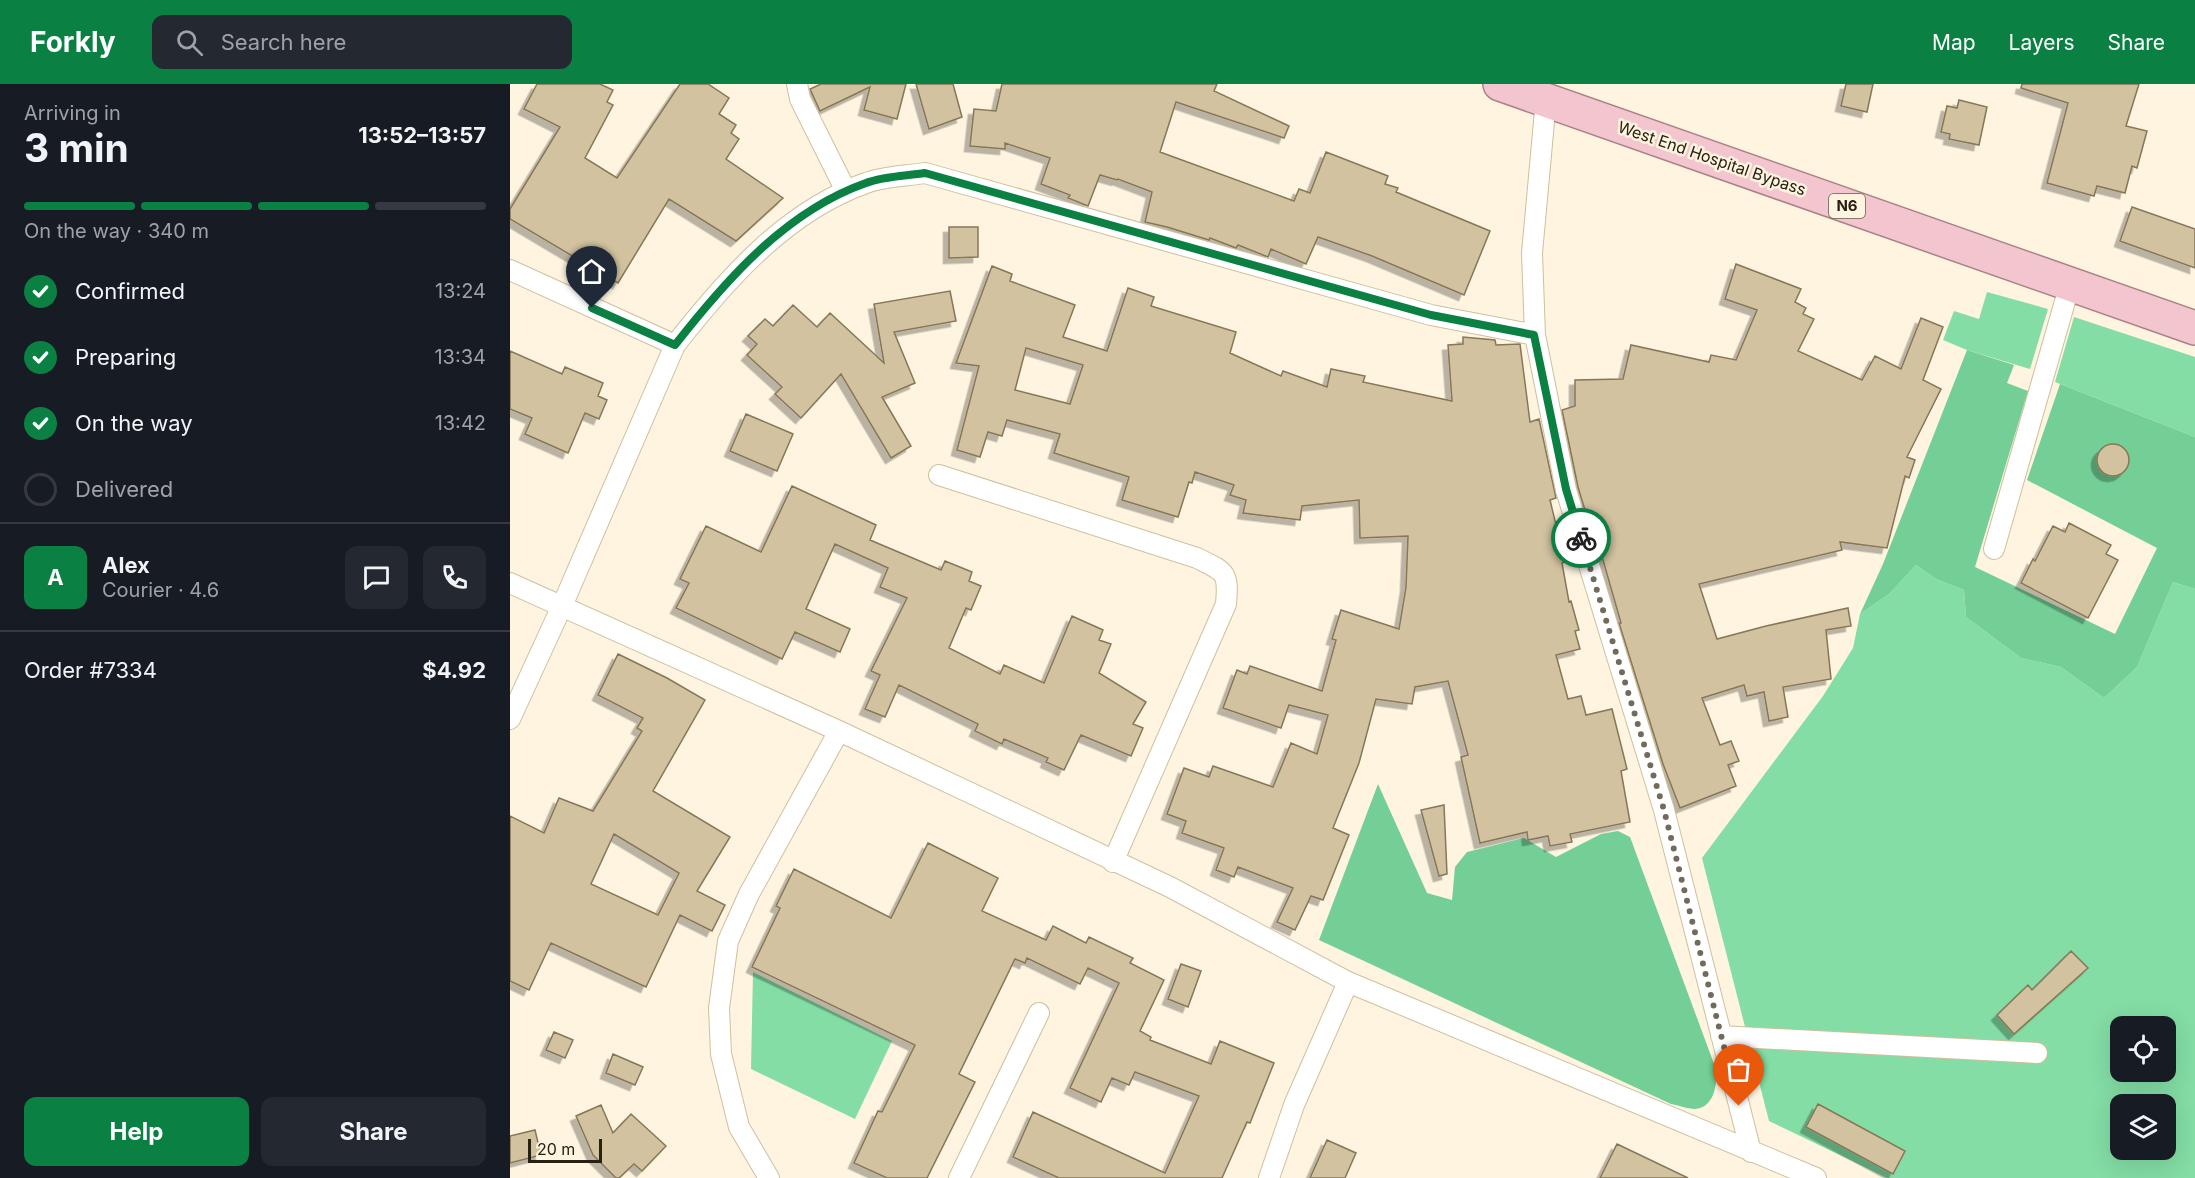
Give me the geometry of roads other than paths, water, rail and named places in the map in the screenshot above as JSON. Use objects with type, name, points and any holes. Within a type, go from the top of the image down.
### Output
[{"type":"highway","name":"West End Hospital Bypass","points":[[1500,84],[2195,328]]},
{"type":"street","points":[[797,84],[800,99],[846,191]]},
{"type":"street","points":[[1546,100],[1532,254],[1534,335],[1566,489],[1664,810],[1751,1152]]},
{"type":"street","points":[[510,719],[562,606],[675,345],[700,313],[764,245],[822,203],[868,182],[925,173],[1431,315],[1534,335]]},
{"type":"street","points":[[510,270],[675,345]]},
{"type":"street","points":[[1994,549],[2070,284]]},
{"type":"street","points":[[939,475],[1197,558],[1220,570],[1228,582],[1226,604],[1113,862]]},
{"type":"street","points":[[510,583],[839,732],[1170,887],[1348,982],[1816,1178]]},
{"type":"street","points":[[769,1178],[739,1127],[721,1054],[719,1008],[728,941],[749,894],[839,732]]},
{"type":"street","points":[[1269,1178],[1294,1105],[1348,982]]},
{"type":"street","points":[[959,1178],[1039,1013]]},
{"type":"street","points":[[1721,1036],[2037,1053]]}]
